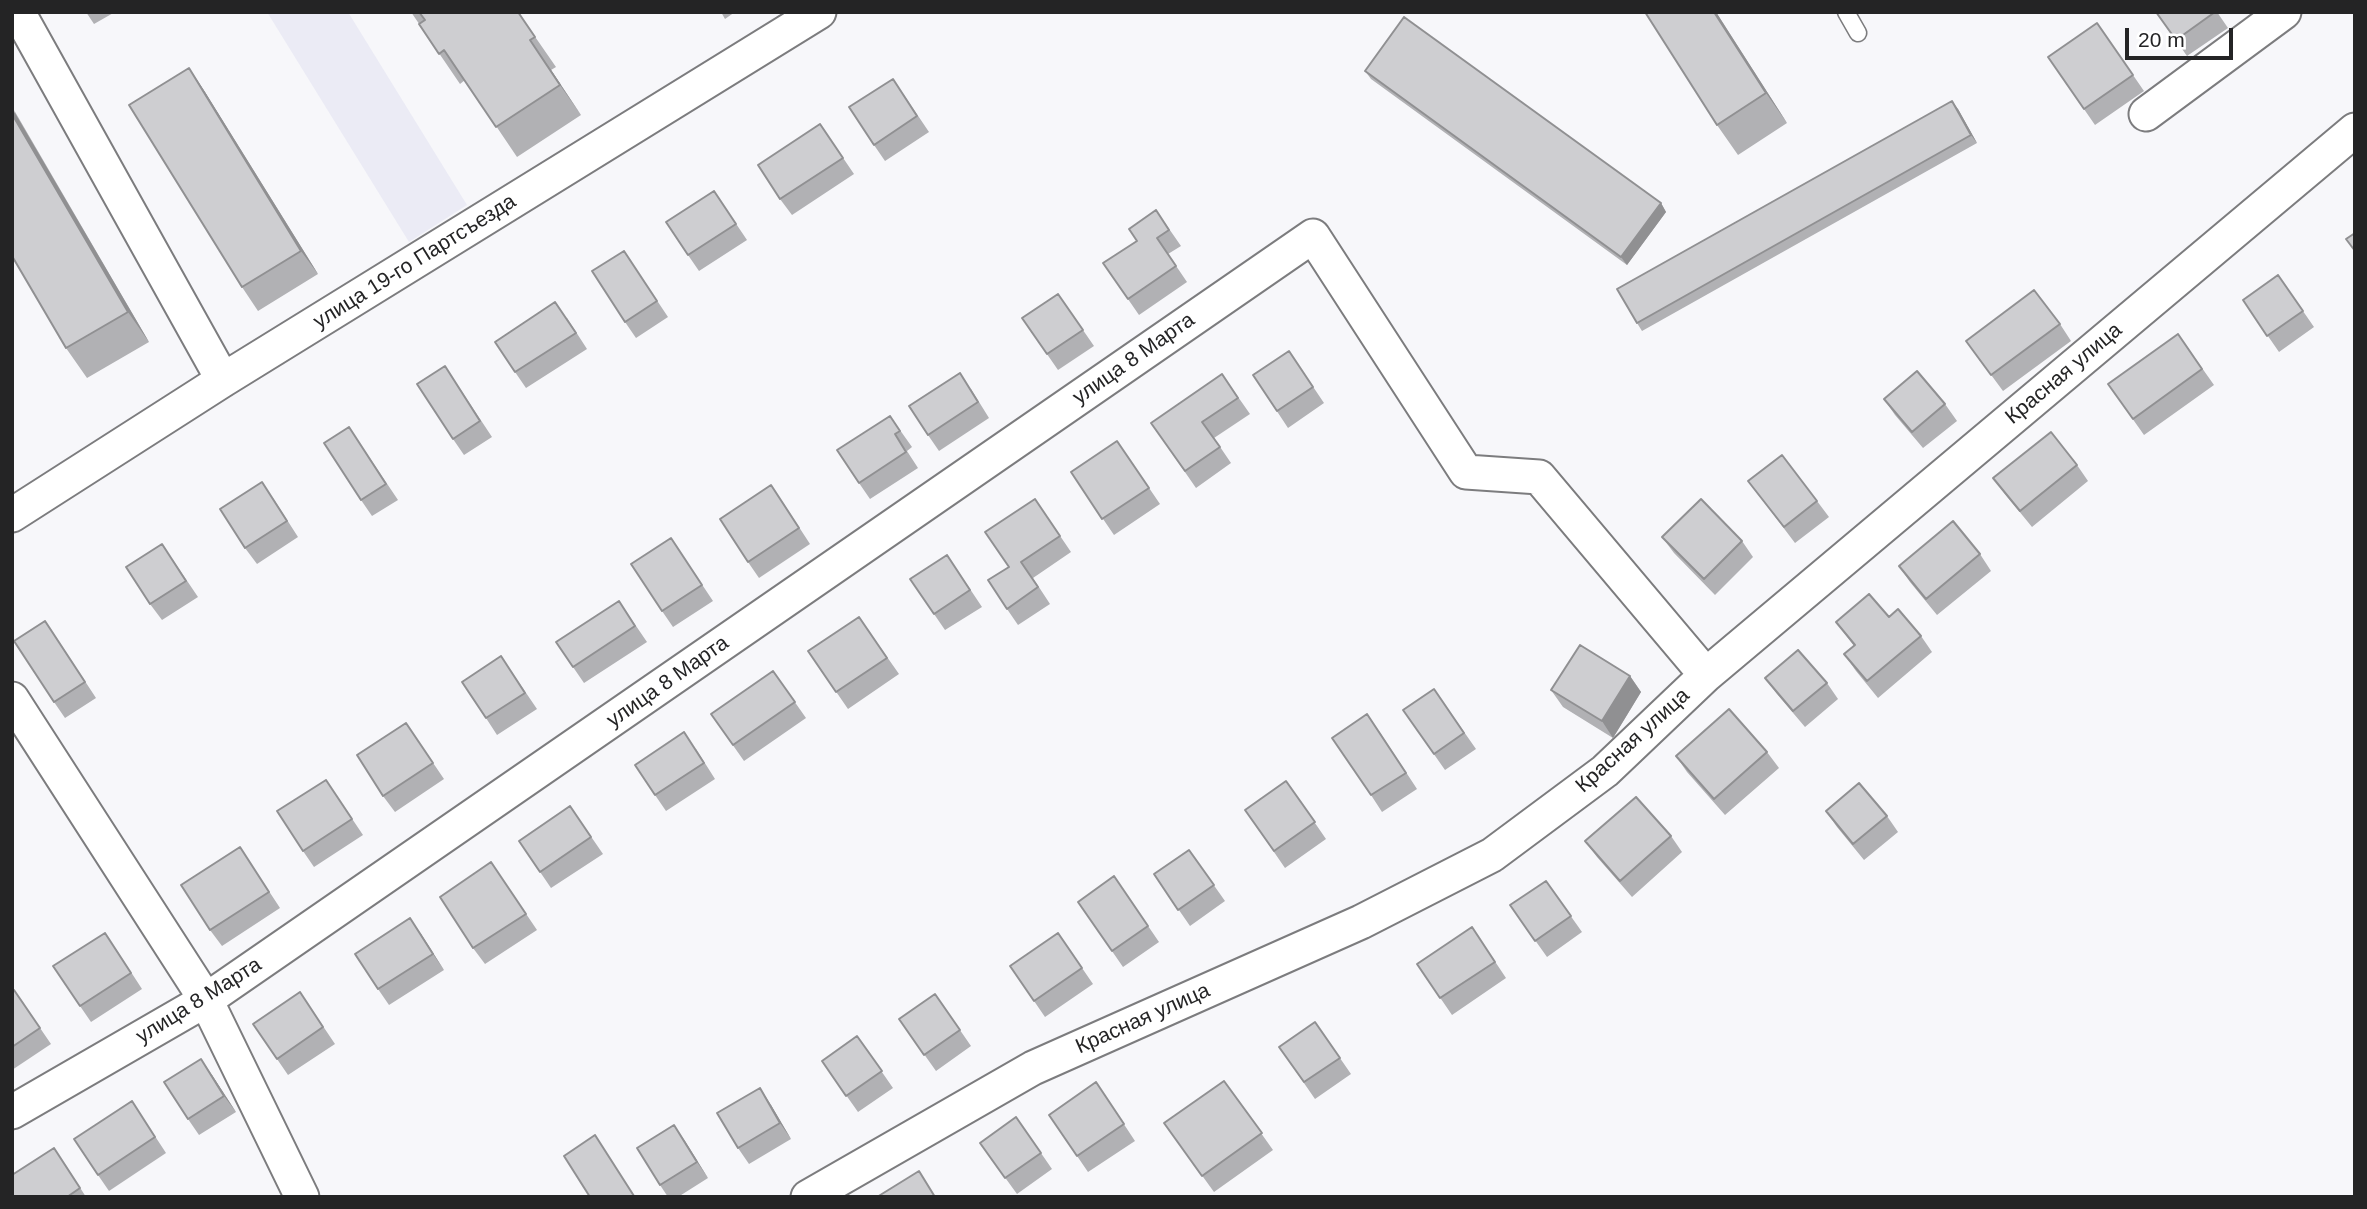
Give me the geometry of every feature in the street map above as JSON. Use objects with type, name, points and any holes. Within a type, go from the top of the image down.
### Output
[{"type":"street","points":[[18,12],[223,380]]},
{"type":"street","name":"улица 19-го Партсъезда","points":[[12,515],[223,380],[819,12]]},
{"type":"street","points":[[2146,114],[2284,12]]},
{"type":"street","name":"Красная улица","points":[[808,1197],[1033,1068],[1361,922],[1492,855],[1605,771],[1706,675],[2355,130]]},
{"type":"street","name":"улица 8 Марта","points":[[12,1112],[206,1000],[1313,236],[1466,472],[1539,477],[1706,675]]},
{"type":"street","points":[[12,699],[206,1000],[302,1197]]},
{"type":"lane","points":[[1846,12],[1858,33]]},
{"type":"shaded area","points":[[267,12],[348,12],[467,205],[409,242]]},
{"type":"building","points":[[419,12],[518,12],[535,37],[530,40],[560,85],[496,127],[444,50],[439,54],[419,24],[425,20]]},
{"type":"building","points":[[1645,12],[1714,12],[1766,93],[1717,125]]},
{"type":"building","points":[[2156,12],[2215,12],[2176,40]]},
{"type":"building","points":[[1404,17],[1661,203],[1621,257],[1365,71]]},
{"type":"building","points":[[2097,23],[2133,75],[2084,109],[2048,57]]},
{"type":"building","points":[[189,68],[301,251],[242,287],[129,105]]},
{"type":"building","points":[[893,79],[917,116],[874,145],[849,107]]},
{"type":"building","points":[[1952,101],[1971,135],[1637,323],[1617,289]]},
{"type":"building","points":[[12,114],[128,312],[66,348],[12,256]]},
{"type":"building","points":[[820,124],[843,158],[780,199],[758,165]]},
{"type":"building","points":[[714,191],[736,224],[688,255],[666,222]]},
{"type":"building","points":[[1156,210],[1169,230],[1157,238],[1176,266],[1128,299],[1103,263],[1137,241],[1129,229]]},
{"type":"building","points":[[2355,233],[2355,251],[2346,239]]},
{"type":"building","points":[[624,251],[657,301],[625,322],[592,271]]},
{"type":"building","points":[[2278,275],[2303,311],[2267,336],[2243,300]]},
{"type":"building","points":[[2034,290],[2060,324],[1991,375],[1966,341]]},
{"type":"building","points":[[1058,294],[1083,330],[1047,354],[1022,318]]},
{"type":"building","points":[[555,302],[576,333],[515,372],[495,342]]},
{"type":"building","points":[[2178,334],[2202,369],[2133,419],[2108,384]]},
{"type":"building","points":[[1289,351],[1313,387],[1277,411],[1253,375]]},
{"type":"building","points":[[445,366],[480,421],[453,439],[417,384]]},
{"type":"building","points":[[1917,371],[1945,404],[1912,432],[1884,399]]},
{"type":"building","points":[[960,373],[978,402],[928,435],[909,406]]},
{"type":"building","points":[[1222,374],[1238,398],[1202,422],[1220,447],[1185,471],[1151,423]]},
{"type":"building","points":[[890,416],[900,431],[895,434],[906,452],[859,483],[837,450]]},
{"type":"building","points":[[349,427],[386,484],[361,500],[324,443]]},
{"type":"building","points":[[2051,432],[2077,465],[2020,511],[1993,478]]},
{"type":"building","points":[[1117,441],[1149,488],[1102,519],[1071,472]]},
{"type":"building","points":[[1782,455],[1817,501],[1784,527],[1748,481]]},
{"type":"building","points":[[262,482],[287,521],[245,548],[220,509]]},
{"type":"building","points":[[771,485],[799,528],[748,562],[720,519]]},
{"type":"building","points":[[1035,499],[1060,536],[1021,562],[1038,587],[1007,609],[988,580],[1009,567],[985,532]]},
{"type":"building","points":[[1701,499],[1742,541],[1704,579],[1662,537]]},
{"type":"building","points":[[1953,521],[1980,554],[1926,599],[1899,566]]},
{"type":"building","points":[[671,538],[702,585],[662,611],[631,564]]},
{"type":"building","points":[[162,544],[186,581],[150,604],[126,567]]},
{"type":"building","points":[[947,555],[970,590],[934,614],[910,579]]},
{"type":"building","points":[[1869,594],[1889,617],[1898,609],[1921,636],[1867,681],[1844,654],[1855,645],[1836,622]]},
{"type":"building","points":[[619,601],[635,626],[573,667],[556,642]]},
{"type":"building","points":[[859,617],[887,658],[836,692],[808,651]]},
{"type":"building","points":[[45,621],[85,682],[54,702],[14,641]]},
{"type":"building","points":[[1580,645],[1630,676],[1602,721],[1551,690]]},
{"type":"building","points":[[1798,650],[1827,683],[1793,711],[1765,678]]},
{"type":"building","points":[[501,656],[525,693],[486,718],[462,682]]},
{"type":"building","points":[[773,671],[795,702],[733,745],[711,714]]},
{"type":"building","points":[[1434,689],[1464,733],[1434,754],[1403,710]]},
{"type":"building","points":[[1729,709],[1767,752],[1714,799],[1676,756]]},
{"type":"building","points":[[1367,714],[1406,773],[1371,795],[1332,738]]},
{"type":"building","points":[[406,723],[433,763],[383,796],[357,755]]},
{"type":"building","points":[[684,732],[704,763],[655,795],[635,765]]},
{"type":"building","points":[[326,780],[352,819],[303,851],[277,811]]},
{"type":"building","points":[[1286,781],[1315,822],[1274,851],[1245,810]]},
{"type":"building","points":[[1859,783],[1887,816],[1853,844],[1826,811]]},
{"type":"building","points":[[1636,797],[1671,836],[1620,881],[1585,841]]},
{"type":"building","points":[[570,806],[591,837],[540,872],[519,841]]},
{"type":"building","points":[[240,847],[269,892],[210,930],[181,885]]},
{"type":"building","points":[[1189,850],[1214,885],[1178,910],[1154,874]]},
{"type":"building","points":[[491,862],[526,914],[473,948],[440,897]]},
{"type":"building","points":[[1114,876],[1148,926],[1112,951],[1078,902]]},
{"type":"building","points":[[1546,881],[1571,916],[1535,941],[1510,905]]},
{"type":"building","points":[[410,918],[433,954],[378,989],[355,954]]},
{"type":"building","points":[[1472,927],[1495,962],[1440,998],[1417,964]]},
{"type":"building","points":[[105,933],[131,973],[80,1006],[53,966]]},
{"type":"building","points":[[1058,933],[1082,968],[1034,1001],[1010,966]]},
{"type":"building","points":[[14,990],[40,1028],[12,1047],[12,991]]},
{"type":"building","points":[[300,992],[323,1027],[277,1059],[253,1024]]},
{"type":"building","points":[[935,994],[960,1030],[924,1055],[899,1019]]},
{"type":"building","points":[[1315,1022],[1340,1058],[1304,1082],[1279,1047]]},
{"type":"building","points":[[857,1036],[882,1071],[846,1096],[822,1061]]},
{"type":"building","points":[[201,1059],[224,1096],[188,1119],[164,1082]]},
{"type":"building","points":[[1224,1081],[1262,1133],[1202,1176],[1164,1123]]},
{"type":"building","points":[[1096,1082],[1124,1124],[1077,1156],[1049,1115]]},
{"type":"building","points":[[760,1088],[780,1123],[738,1148],[717,1113]]},
{"type":"building","points":[[132,1101],[155,1137],[98,1175],[74,1139]]},
{"type":"building","points":[[1016,1117],[1041,1153],[1005,1178],[980,1143]]},
{"type":"building","points":[[674,1125],[697,1162],[660,1185],[637,1148]]},
{"type":"building","points":[[595,1135],[634,1196],[590,1197],[564,1156]]},
{"type":"building","points":[[54,1148],[80,1188],[67,1197],[12,1197],[12,1175]]},
{"type":"building","points":[[919,1171],[935,1197],[877,1197]]}]
